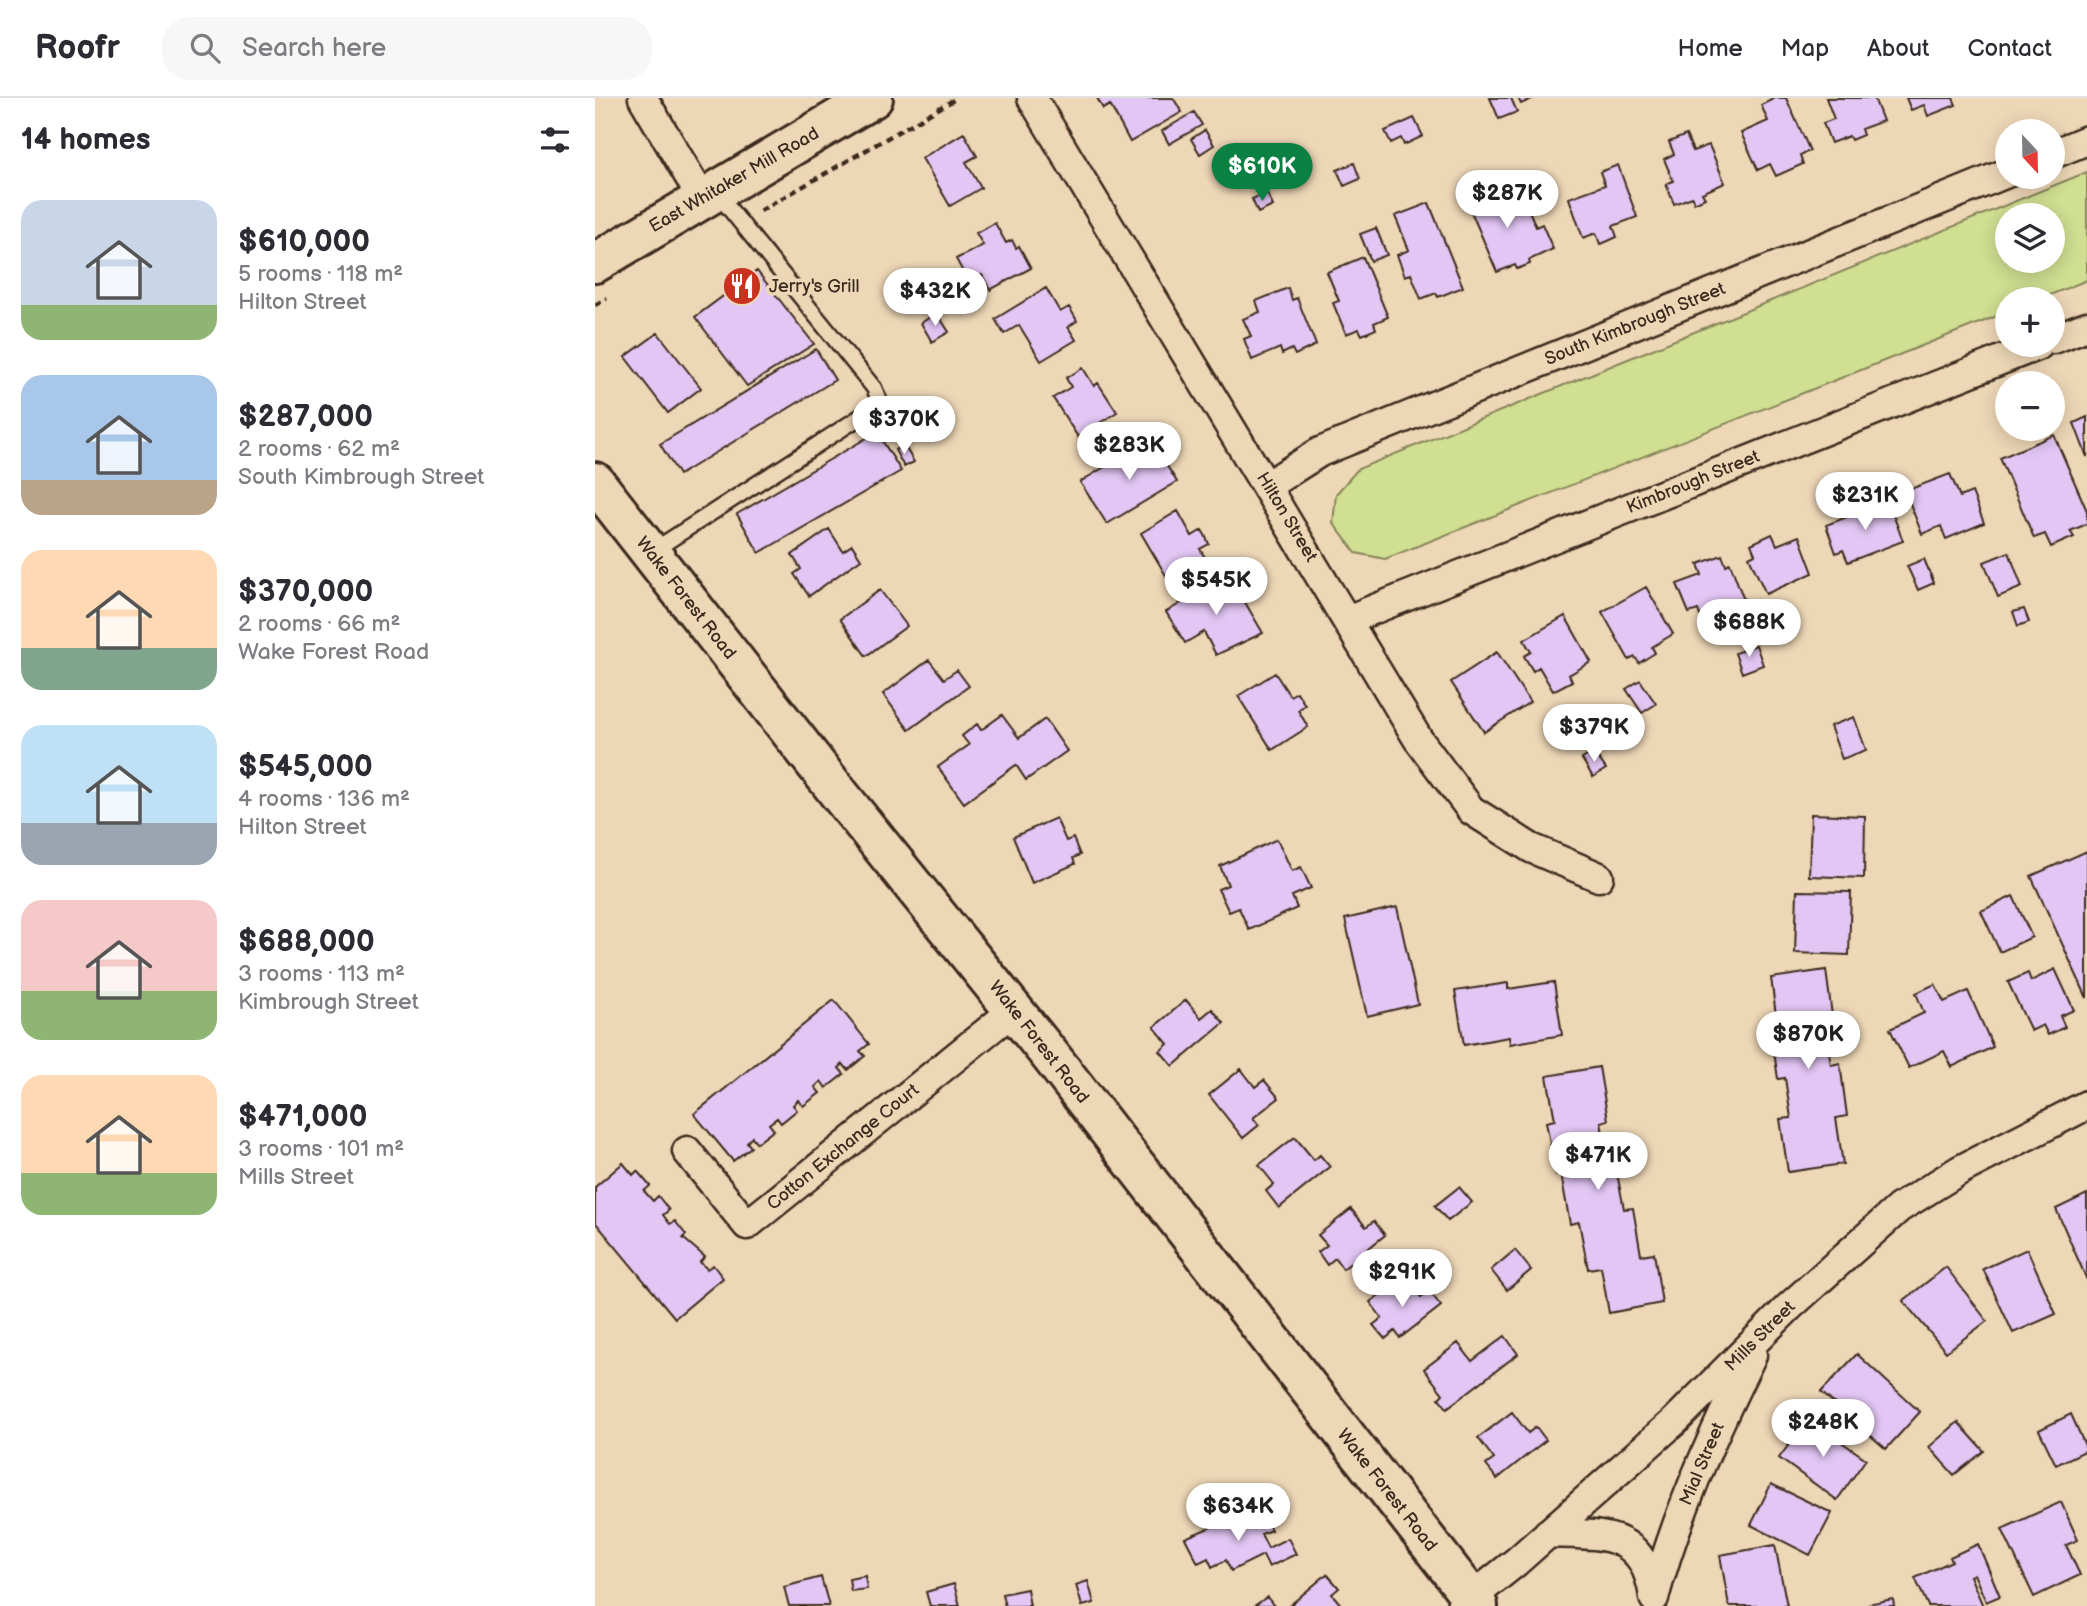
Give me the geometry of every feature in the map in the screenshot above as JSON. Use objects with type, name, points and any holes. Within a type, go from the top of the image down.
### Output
[{"type":"main road","name":"East Whitaker Mill Road","points":[[606,277],[709,195],[873,98]]},
{"type":"main road","name":"Wake Forest Road","points":[[596,486],[1014,1010],[1470,1603]]},
{"type":"street","points":[[643,98],[709,195]]},
{"type":"street","name":"Hilton Street","points":[[1032,98],[1268,485],[1418,738],[1471,810],[1531,848],[1599,877]]},
{"type":"street","points":[[2065,149],[2087,140]]},
{"type":"street","name":"South Kimbrough Street","points":[[1268,485],[1320,452],[1995,178]]},
{"type":"street","points":[[2065,334],[2087,326]]},
{"type":"street","name":"Kimbrough Street","points":[[1347,620],[2009,357]]},
{"type":"street","name":"Cotton Exchange Court","points":[[687,1151],[747,1225],[1014,1010]]},
{"type":"street","name":"Mills Street","points":[[1470,1603],[1676,1420],[1862,1238],[1899,1208],[1961,1170],[2087,1105]]},
{"type":"street","name":"Mial Street","points":[[1654,1602],[1666,1555],[1695,1474],[1762,1334]]},
{"type":"street","name":"Mial Street","points":[[1548,1533],[1598,1536],[1629,1544],[1647,1568],[1654,1602]]},
{"type":"lane","points":[[650,552],[874,408],[879,400],[874,388],[741,221],[709,195]]},
{"type":"path","points":[[741,221],[777,204],[957,98]]},
{"type":"path","points":[[595,305],[606,277]]},
{"type":"green space","points":[[2087,172],[2087,280],[2065,289],[1995,287],[1995,317],[1385,559],[1356,553],[1333,523],[1336,494],[1358,469],[1995,209],[1995,273],[2065,273],[2065,203],[2011,203],[2045,189],[2065,189],[2065,181]]},
{"type":"building","points":[[1097,98],[1173,98],[1182,112],[1130,142],[1110,105],[1103,109]]},
{"type":"building","points":[[1490,98],[1511,98],[1517,112],[1499,119]]},
{"type":"building","points":[[1518,98],[1534,98],[1521,104]]},
{"type":"building","points":[[1775,98],[1786,98],[1810,151],[1800,155],[1803,164],[1776,176],[1770,164],[1758,170],[1741,133],[1768,121],[1761,105]]},
{"type":"building","points":[[1826,98],[1874,98],[1883,121],[1861,129],[1863,135],[1851,140],[1849,136],[1831,143],[1823,123],[1834,119]]},
{"type":"building","points":[[1906,98],[1953,98],[1956,105],[1928,116],[1924,105],[1911,110]]},
{"type":"building","points":[[1194,112],[1202,125],[1169,144],[1162,131]]},
{"type":"building","points":[[1414,118],[1423,136],[1404,145],[1401,138],[1391,143],[1385,131]]},
{"type":"building","points":[[1205,130],[1214,145],[1200,154],[1191,139]]},
{"type":"building","points":[[964,133],[977,156],[966,162],[981,188],[950,206],[922,158]]},
{"type":"building","points":[[1686,135],[1693,151],[1709,145],[1725,183],[1702,193],[1705,198],[1694,203],[1692,197],[1674,204],[1666,184],[1673,181],[1664,159],[1674,154],[1669,142]]},
{"type":"building","points":[[1354,163],[1360,179],[1344,186],[1337,170]]},
{"type":"building","points":[[1618,165],[1637,217],[1613,226],[1617,237],[1600,244],[1596,233],[1583,238],[1569,198],[1605,185],[1600,172]]},
{"type":"building","points":[[1489,185],[1500,209],[1524,199],[1536,227],[1542,224],[1553,249],[1529,260],[1530,264],[1517,269],[1515,265],[1497,272],[1464,195]]},
{"type":"building","points":[[1267,193],[1273,206],[1258,213],[1252,199]]},
{"type":"building","points":[[1429,203],[1463,287],[1438,297],[1436,293],[1421,299],[1411,274],[1405,276],[1397,255],[1409,250],[1395,216]]},
{"type":"building","points":[[995,223],[1006,243],[1012,240],[1016,248],[1019,246],[1031,268],[990,290],[982,275],[969,283],[956,259],[983,245],[976,233]]},
{"type":"building","points":[[1376,228],[1387,255],[1371,261],[1360,234]]},
{"type":"building","points":[[1363,257],[1388,317],[1374,323],[1376,329],[1362,335],[1359,329],[1346,334],[1333,303],[1339,301],[1327,272]]},
{"type":"building","points":[[757,271],[814,344],[747,386],[695,317]]},
{"type":"building","points":[[1046,288],[1060,312],[1069,307],[1075,317],[1077,321],[1068,327],[1076,340],[1041,361],[1019,325],[1004,334],[995,319]]},
{"type":"building","points":[[1288,288],[1292,300],[1297,298],[1316,345],[1295,355],[1292,349],[1282,354],[1280,348],[1252,360],[1244,339],[1251,336],[1243,319],[1260,312],[1256,301]]},
{"type":"building","points":[[937,313],[949,332],[932,342],[921,323]]},
{"type":"building","points":[[658,333],[701,388],[668,413],[625,357]]},
{"type":"building","points":[[816,349],[835,380],[679,475],[660,444]]},
{"type":"building","points":[[1083,368],[1094,386],[1098,383],[1117,412],[1078,437],[1053,398],[1071,387],[1066,378]]},
{"type":"building","points":[[2087,417],[2087,457],[2074,423]]},
{"type":"building","points":[[877,432],[901,471],[759,553],[737,514]]},
{"type":"building","points":[[1150,439],[1177,482],[1107,524],[1080,482]]},
{"type":"building","points":[[2040,441],[2057,441],[2087,511],[2087,524],[2070,531],[2074,537],[2051,547],[2045,534],[2034,538],[2000,458]]},
{"type":"building","points":[[904,445],[914,462],[904,467],[895,450]]},
{"type":"building","points":[[1950,474],[1960,497],[1972,492],[1984,523],[1946,539],[1941,526],[1922,534],[1905,491]]},
{"type":"building","points":[[1889,504],[1903,541],[1848,562],[1843,550],[1836,553],[1826,525],[1878,505],[1880,508]]},
{"type":"building","points":[[1178,511],[1192,536],[1202,530],[1205,535],[1209,544],[1200,549],[1208,563],[1171,584],[1141,533]]},
{"type":"building","points":[[829,529],[843,551],[852,545],[861,559],[809,596],[794,574],[801,569],[792,555]]},
{"type":"building","points":[[1772,534],[1777,545],[1799,536],[1813,573],[1766,594],[1749,557],[1755,554],[1751,544]]},
{"type":"building","points":[[2009,552],[2022,587],[1998,597],[1984,562]]},
{"type":"building","points":[[1722,555],[1726,565],[1730,563],[1752,622],[1721,634],[1712,611],[1700,616],[1698,610],[1689,613],[1677,584],[1702,575],[1698,564]]},
{"type":"building","points":[[1924,559],[1934,583],[1918,590],[1907,566]]},
{"type":"building","points":[[1229,575],[1263,633],[1216,655],[1204,632],[1185,643],[1166,612]]},
{"type":"building","points":[[1646,587],[1673,634],[1652,647],[1655,653],[1639,663],[1635,657],[1629,660],[1602,612]]},
{"type":"building","points":[[880,590],[907,626],[866,656],[840,619]]},
{"type":"building","points":[[2024,609],[2029,622],[2018,626],[2013,612]]},
{"type":"building","points":[[1565,616],[1591,662],[1569,675],[1572,681],[1553,691],[1539,667],[1533,671],[1524,656],[1531,652],[1524,640]]},
{"type":"building","points":[[1756,645],[1763,665],[1742,673],[1735,653]]},
{"type":"building","points":[[1497,652],[1530,702],[1484,732],[1451,682]]},
{"type":"building","points":[[929,660],[944,679],[957,670],[969,686],[909,730],[883,694]]},
{"type":"building","points":[[1275,673],[1290,696],[1297,692],[1305,705],[1298,710],[1308,727],[1272,750],[1238,696]]},
{"type":"building","points":[[1640,680],[1656,704],[1642,713],[1626,689]]},
{"type":"building","points":[[1002,715],[1019,738],[1045,719],[1067,751],[1026,780],[1016,765],[964,803],[938,767],[969,745],[962,736],[977,724],[981,730]]},
{"type":"building","points":[[1854,717],[1866,750],[1842,759],[1830,726]]},
{"type":"building","points":[[1594,752],[1606,769],[1593,777],[1582,759]]},
{"type":"building","points":[[1811,814],[1865,816],[1864,878],[1809,876]]},
{"type":"building","points":[[1056,818],[1066,841],[1073,838],[1080,855],[1073,858],[1075,864],[1032,883],[1013,837]]},
{"type":"building","points":[[1277,839],[1292,871],[1301,867],[1311,888],[1292,896],[1297,908],[1249,930],[1239,908],[1229,912],[1218,889],[1228,885],[1220,866]]},
{"type":"building","points":[[2087,851],[2087,998],[2031,876]]},
{"type":"building","points":[[1797,891],[1851,892],[1849,955],[1795,953]]},
{"type":"building","points":[[2013,896],[2032,937],[2000,952],[1981,911]]},
{"type":"building","points":[[1397,907],[1418,1004],[1367,1016],[1345,919]]},
{"type":"building","points":[[2055,969],[2074,1010],[2060,1016],[2065,1027],[2048,1035],[2043,1025],[2031,1031],[2008,982],[2028,973],[2031,981]]},
{"type":"building","points":[[1826,970],[1833,1023],[1825,1025],[1831,1065],[1840,1063],[1847,1116],[1836,1118],[1843,1164],[1788,1172],[1780,1119],[1791,1118],[1785,1078],[1778,1079],[1770,1024],[1777,1023],[1771,978]]},
{"type":"building","points":[[1554,982],[1562,1035],[1510,1044],[1509,1037],[1464,1045],[1455,991],[1508,983],[1508,989]]},
{"type":"building","points":[[1935,984],[1944,1002],[1968,991],[1993,1047],[1952,1067],[1944,1051],[1909,1068],[1890,1029],[1924,1013],[1916,993]]},
{"type":"building","points":[[834,1000],[869,1044],[860,1051],[865,1056],[848,1070],[843,1064],[839,1068],[844,1074],[826,1088],[821,1081],[815,1087],[820,1093],[803,1106],[798,1100],[793,1105],[797,1110],[781,1123],[777,1118],[769,1124],[774,1130],[757,1143],[752,1137],[747,1142],[751,1147],[733,1161],[694,1114]]},
{"type":"building","points":[[1186,1000],[1201,1018],[1212,1009],[1224,1023],[1173,1066],[1160,1051],[1168,1044],[1154,1027]]},
{"type":"building","points":[[1599,1067],[1608,1120],[1601,1122],[1608,1164],[1615,1163],[1624,1209],[1633,1208],[1641,1255],[1654,1253],[1662,1303],[1609,1313],[1601,1267],[1588,1269],[1579,1222],[1570,1224],[1561,1174],[1556,1175],[1546,1122],[1555,1120],[1547,1076]]},
{"type":"building","points":[[1241,1069],[1255,1087],[1264,1080],[1279,1098],[1253,1118],[1259,1125],[1243,1138],[1209,1095]]},
{"type":"building","points":[[1295,1137],[1314,1160],[1320,1155],[1330,1167],[1279,1208],[1266,1191],[1274,1184],[1259,1165]]},
{"type":"building","points":[[623,1163],[633,1175],[637,1171],[650,1186],[644,1191],[653,1201],[658,1196],[669,1210],[663,1215],[670,1224],[675,1221],[686,1235],[683,1238],[705,1257],[700,1262],[707,1269],[713,1265],[723,1278],[675,1318],[595,1222],[595,1187]]},
{"type":"building","points":[[1459,1187],[1472,1202],[1448,1221],[1435,1206]]},
{"type":"building","points":[[2087,1194],[2087,1280],[2056,1209]]},
{"type":"building","points":[[1351,1209],[1366,1227],[1374,1221],[1385,1235],[1343,1269],[1335,1258],[1327,1265],[1318,1252],[1327,1245],[1318,1235]]},
{"type":"building","points":[[2027,1249],[2056,1314],[2013,1333],[1983,1269]]},
{"type":"building","points":[[1515,1250],[1531,1270],[1507,1290],[1491,1270]]},
{"type":"building","points":[[1946,1267],[1987,1321],[1946,1352],[1903,1301]]},
{"type":"building","points":[[1405,1276],[1421,1297],[1429,1291],[1441,1306],[1400,1338],[1395,1331],[1385,1339],[1373,1325],[1382,1318],[1370,1302]]},
{"type":"building","points":[[1505,1336],[1518,1354],[1447,1408],[1439,1398],[1443,1394],[1424,1369],[1458,1343],[1472,1361]]},
{"type":"building","points":[[1857,1354],[1920,1412],[1886,1449],[1821,1392]]},
{"type":"building","points":[[1512,1412],[1528,1433],[1536,1427],[1546,1440],[1497,1479],[1486,1465],[1494,1459],[1478,1438]]},
{"type":"building","points":[[2071,1414],[2087,1450],[2056,1465],[2039,1430]]},
{"type":"building","points":[[1808,1419],[1866,1459],[1837,1500],[1779,1458]]},
{"type":"building","points":[[1958,1422],[1984,1451],[1954,1475],[1929,1447]]},
{"type":"building","points":[[1771,1484],[1832,1513],[1810,1555],[1751,1525]]},
{"type":"building","points":[[2061,1502],[2078,1540],[2066,1545],[2080,1575],[2034,1597],[2002,1529]]},
{"type":"building","points":[[1247,1512],[1252,1522],[1264,1516],[1271,1530],[1261,1534],[1268,1548],[1288,1538],[1296,1554],[1269,1567],[1263,1555],[1231,1571],[1226,1560],[1212,1567],[1208,1558],[1198,1563],[1185,1538]]},
{"type":"building","points":[[1978,1544],[2000,1596],[1986,1602],[1974,1574],[1970,1576],[1983,1606],[1928,1606],[1915,1578],[1952,1561],[1950,1557]]},
{"type":"building","points":[[1775,1545],[1787,1606],[1729,1606],[1720,1555]]},
{"type":"building","points":[[1327,1574],[1339,1588],[1332,1594],[1342,1606],[1289,1606]]},
{"type":"building","points":[[865,1576],[867,1589],[851,1591],[849,1579]]},
{"type":"building","points":[[821,1577],[829,1606],[789,1606],[784,1587]]},
{"type":"building","points":[[1088,1581],[1094,1603],[1082,1606],[1076,1585]]},
{"type":"building","points":[[954,1584],[960,1606],[930,1606],[926,1592]]},
{"type":"building","points":[[1027,1589],[1030,1606],[1005,1606],[1002,1594]]},
{"type":"building","points":[[1267,1597],[1274,1606],[1254,1606]]},
{"type":"building","points":[[1893,1599],[1894,1606],[1868,1606],[1868,1604]]},
{"type":"place","name":"Jerry's Grill","points":[[742,286]]}]
